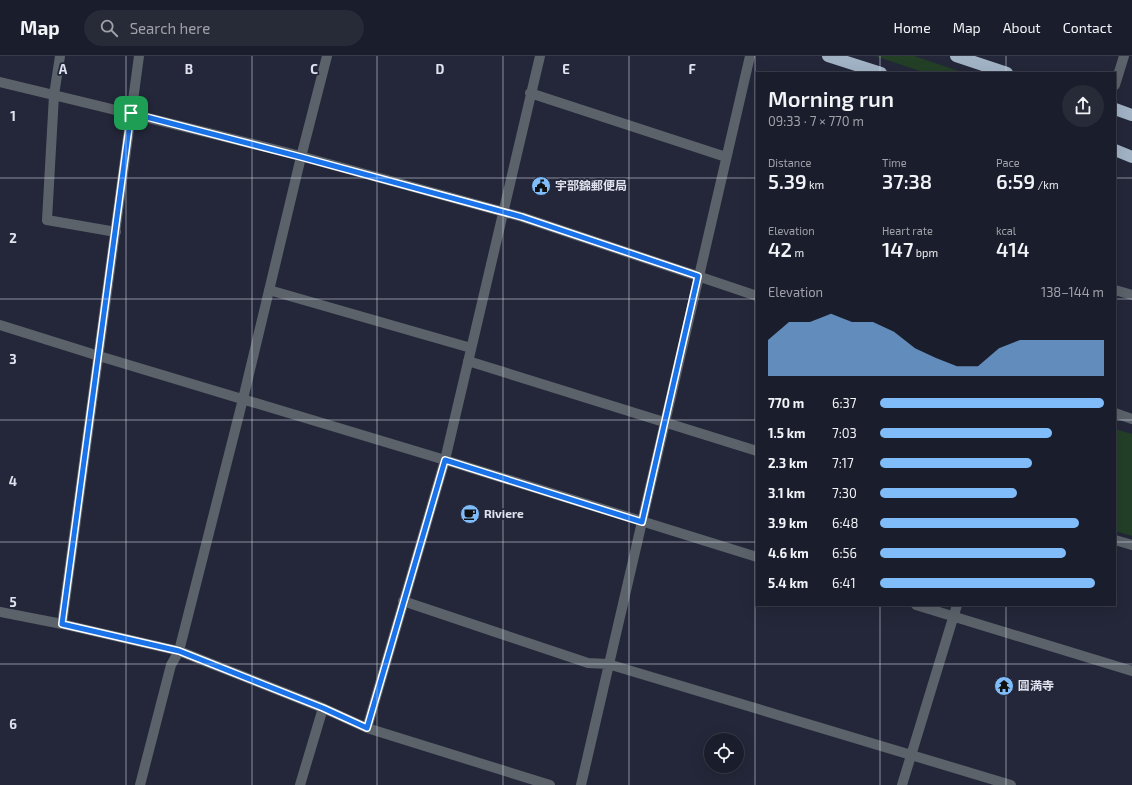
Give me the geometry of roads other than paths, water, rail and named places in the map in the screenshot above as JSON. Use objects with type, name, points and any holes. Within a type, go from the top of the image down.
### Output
[{"type":"highway","points":[[828,56],[878,72]]},
{"type":"highway","points":[[956,56],[1004,72]]},
{"type":"highway","points":[[1116,109],[1132,115]]},
{"type":"highway","points":[[1116,150],[1132,157]]},
{"type":"street","points":[[60,56],[54,95],[47,220],[116,232]]},
{"type":"street","points":[[62,624],[139,56]]},
{"type":"street","points":[[140,785],[170,665],[179,651],[243,400],[268,290],[327,56]]},
{"type":"street","points":[[367,728],[445,460],[530,93],[540,56]]},
{"type":"street","points":[[581,785],[750,56]]},
{"type":"street","points":[[1116,83],[1124,56]]},
{"type":"street","points":[[0,82],[131,113],[301,157],[503,212],[756,296]]},
{"type":"street","points":[[530,93],[726,158]]},
{"type":"street","points":[[268,290],[471,348]]},
{"type":"street","points":[[1116,290],[1132,295]]},
{"type":"street","points":[[0,325],[243,400],[445,460],[756,557]]},
{"type":"street","points":[[468,362],[756,451]]},
{"type":"street","points":[[1116,413],[1132,419]]},
{"type":"street","points":[[1116,540],[1132,545]]},
{"type":"street","points":[[403,601],[588,663],[608,664],[1011,785]]},
{"type":"street","points":[[919,606],[1132,671]]},
{"type":"street","points":[[902,785],[957,606]]},
{"type":"street","points":[[0,612],[62,624],[179,651],[323,708],[367,728],[550,785]]},
{"type":"street","points":[[300,785],[323,708]]},
{"type":"place","name":"宇部錦郵便局","points":[[541,186]]},
{"type":"place","name":"Riviere","points":[[470,514]]},
{"type":"place","name":"圓満寺","points":[[1004,686]]}]
